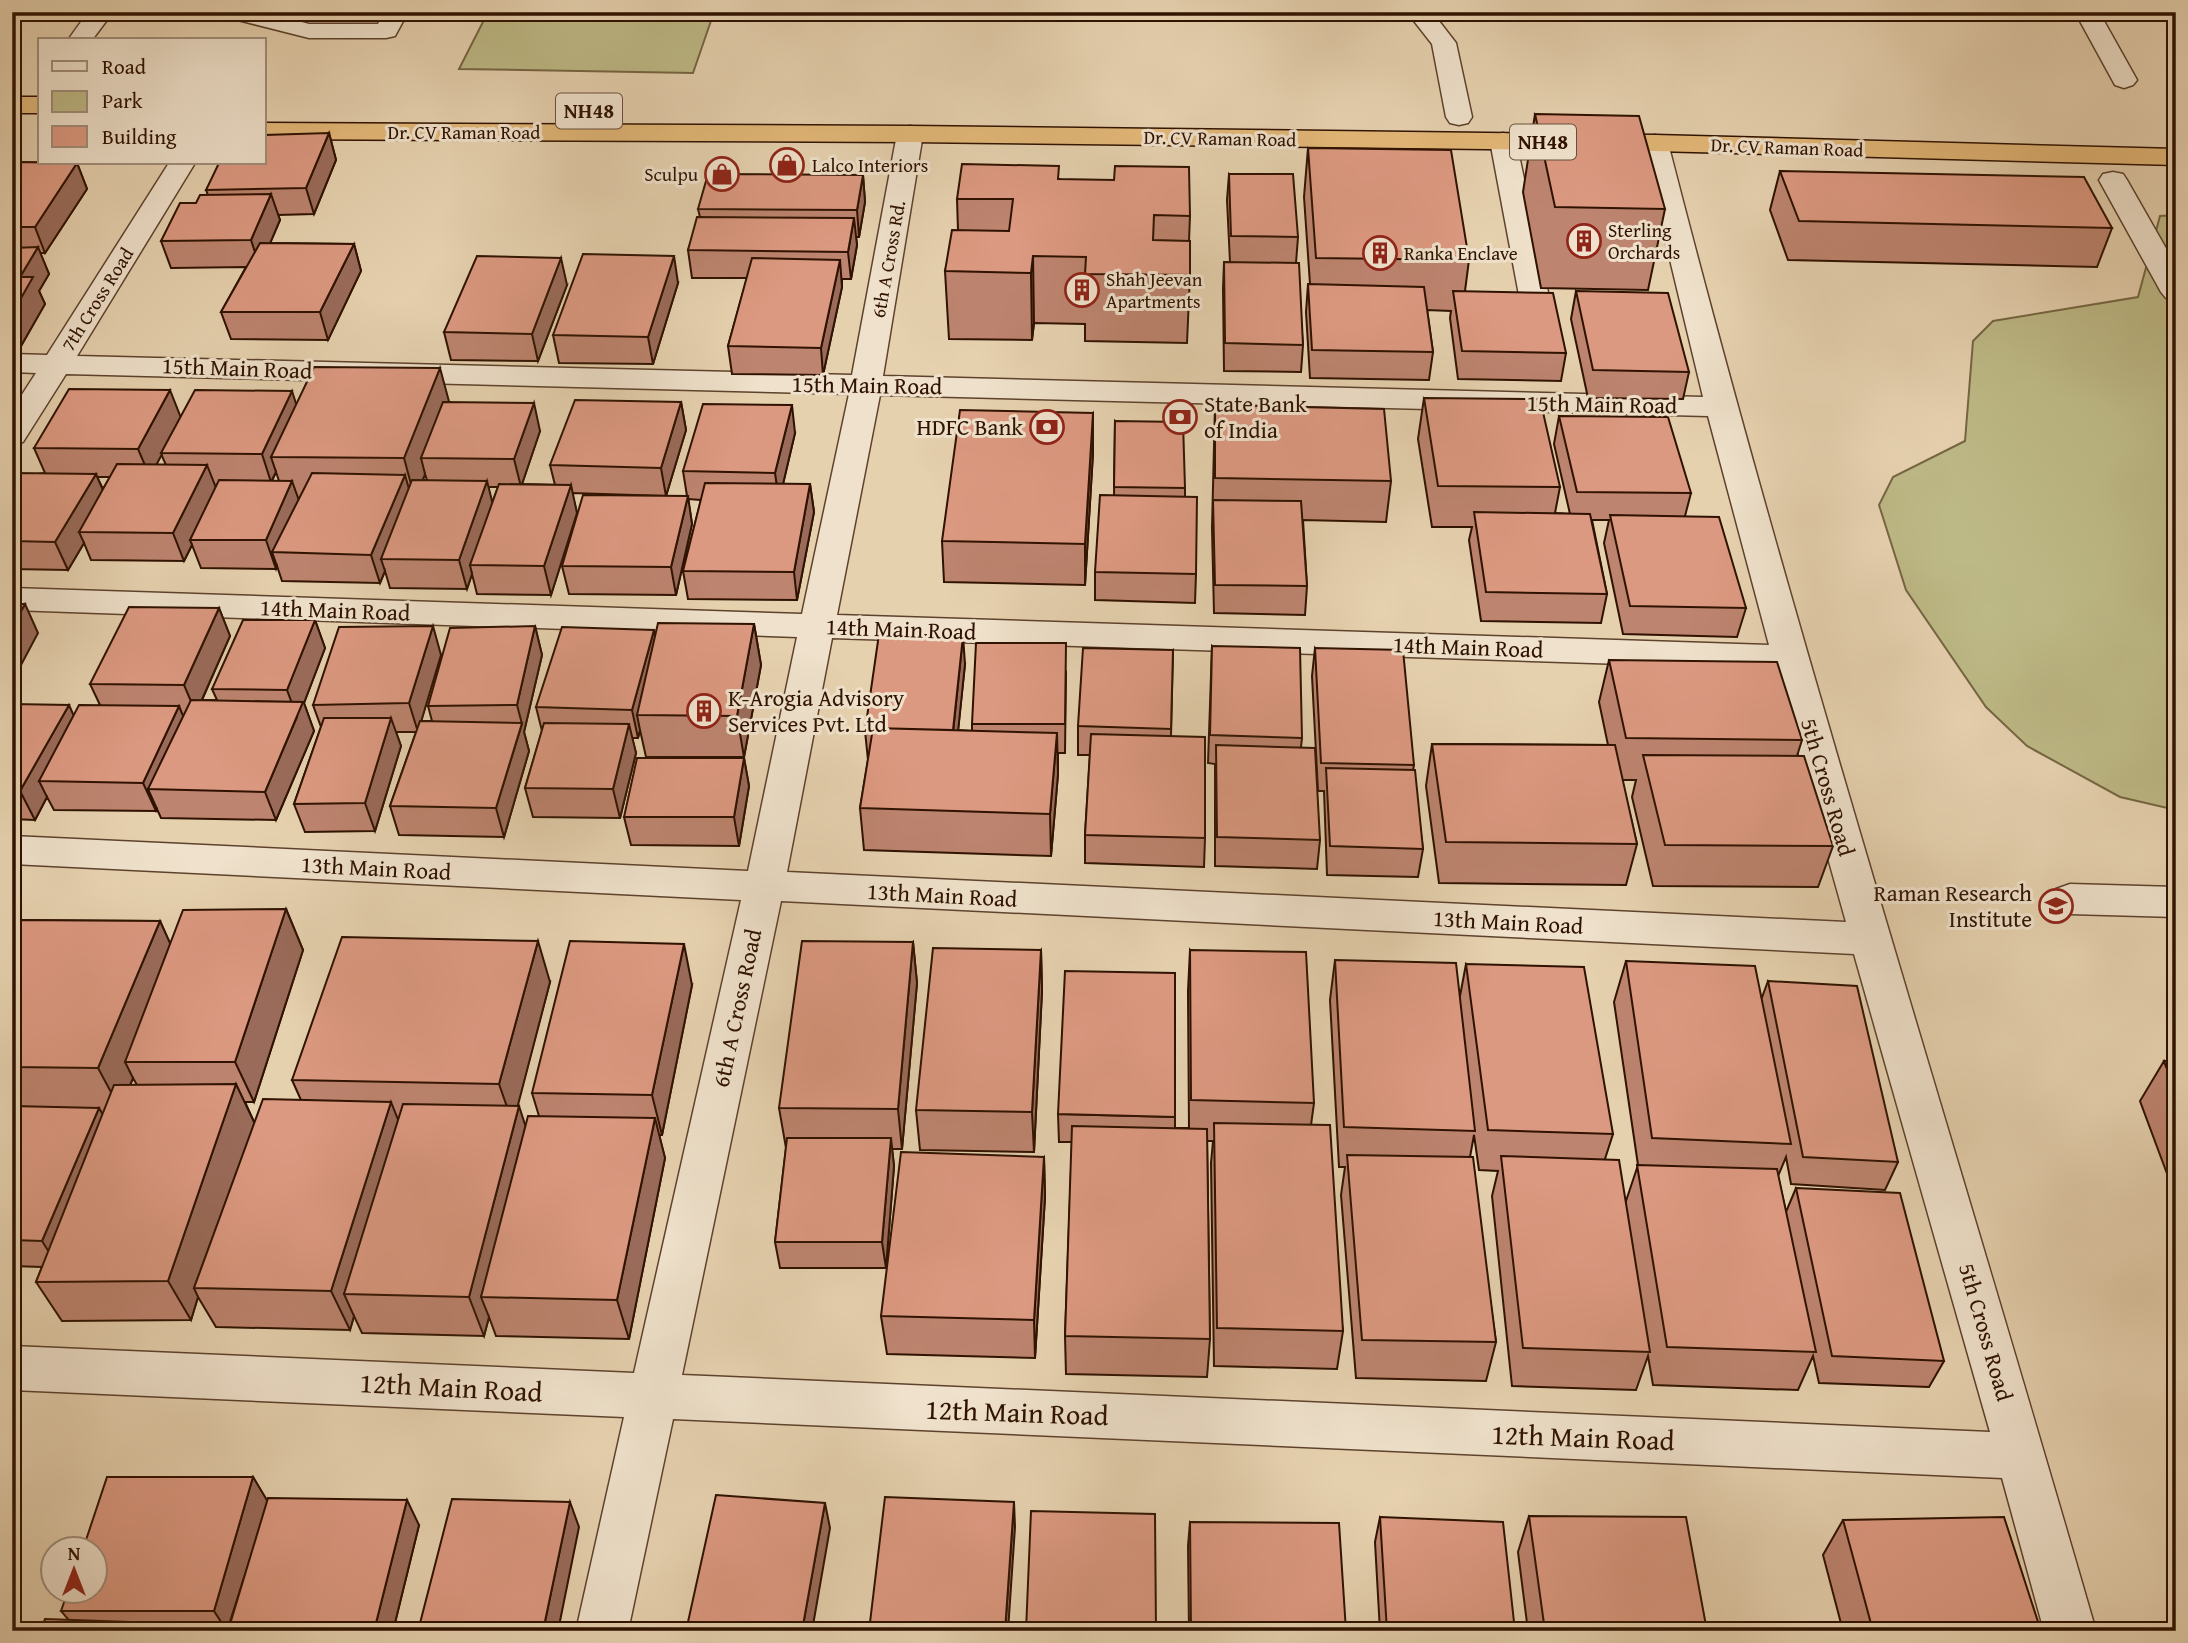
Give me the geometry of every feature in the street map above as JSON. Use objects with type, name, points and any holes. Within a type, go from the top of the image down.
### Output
[{"type":"highway","name":"Dr. CV Raman Road","points":[[266,108],[913,115],[1542,117]]},
{"type":"highway","name":"Dr. CV Raman Road","points":[[266,131],[910,134],[1655,143],[2176,157]]},
{"type":"street","points":[[82,38],[101,12]]},
{"type":"street","points":[[235,12],[309,31],[386,31],[396,12]]},
{"type":"street","points":[[1419,12],[1444,43],[1459,117]]},
{"type":"street","points":[[2087,12],[2124,80]]},
{"type":"street","name":"6th A Cross Rd.","points":[[866,385],[910,134]]},
{"type":"street","points":[[1503,141],[1537,311]]},
{"type":"street","name":"5th Cross Road","points":[[1655,143],[1722,407],[1791,658],[2070,1631]]},
{"type":"street","name":"7th Cross Road","points":[[12,435],[181,164]]},
{"type":"street","points":[[2113,180],[2176,292]]},
{"type":"street","name":"15th Main Road","points":[[12,363],[1722,407]]},
{"type":"street","name":"6th A Cross Road","points":[[602,1631],[764,887],[866,385]]},
{"type":"street","name":"14th Main Road","points":[[12,599],[1791,658]]},
{"type":"street","name":"13th Main Road","points":[[12,850],[1872,939]]},
{"type":"street","points":[[2070,899],[2176,902]]},
{"type":"street","name":"12th Main Road","points":[[12,1368],[2022,1456]]},
{"type":"green space","points":[[488,12],[714,12],[693,73],[459,69]]},
{"type":"green space","points":[[2176,215],[2176,810],[2120,797],[2027,746],[1986,707],[1906,590],[1879,505],[1893,477],[1965,441],[1973,341],[1993,321],[2138,297],[2160,216]]},
{"type":"building","points":[[1535,114],[1639,116],[1665,209],[1555,207]]},
{"type":"building","points":[[329,133],[306,188],[206,190],[219,164],[266,164],[266,135]]},
{"type":"building","points":[[1308,148],[1451,150],[1469,260],[1316,258]]},
{"type":"building","points":[[12,162],[76,164],[35,227],[12,227]]},
{"type":"building","points":[[962,164],[1059,166],[1058,179],[1114,180],[1115,166],[1189,167],[1190,216],[1154,215],[1153,240],[1190,241],[1190,275],[1085,274],[1086,257],[1033,256],[1031,273],[945,271],[952,230],[1009,231],[1013,199],[957,199]]},
{"type":"building","points":[[1780,171],[2084,177],[2112,228],[1799,221]]},
{"type":"building","points":[[708,174],[863,175],[857,210],[698,209]]},
{"type":"building","points":[[1229,174],[1293,174],[1298,237],[1231,236]]},
{"type":"building","points":[[271,194],[251,240],[161,241],[180,203],[196,203],[200,195]]},
{"type":"building","points":[[697,217],[854,218],[848,252],[688,250]]},
{"type":"building","points":[[260,243],[354,244],[320,312],[221,312]]},
{"type":"building","points":[[38,247],[20,277],[33,277],[12,314],[12,248]]},
{"type":"building","points":[[583,254],[674,256],[648,337],[553,335]]},
{"type":"building","points":[[477,256],[561,258],[532,334],[444,332]]},
{"type":"building","points":[[752,258],[840,260],[821,348],[728,346]]},
{"type":"building","points":[[1224,262],[1299,263],[1303,345],[1225,343]]},
{"type":"building","points":[[1308,284],[1424,287],[1433,352],[1312,350]]},
{"type":"building","points":[[1453,291],[1553,293],[1566,353],[1462,351]]},
{"type":"building","points":[[1576,291],[1668,293],[1689,372],[1593,370]]},
{"type":"building","points":[[314,367],[440,368],[404,458],[271,457]]},
{"type":"building","points":[[69,389],[170,390],[138,449],[34,448]]},
{"type":"building","points":[[195,390],[292,391],[262,454],[161,453]]},
{"type":"building","points":[[1424,398],[1540,399],[1560,487],[1438,486]]},
{"type":"building","points":[[575,400],[681,402],[661,468],[550,465]]},
{"type":"building","points":[[443,402],[534,403],[514,459],[421,458]]},
{"type":"building","points":[[703,404],[792,405],[775,473],[683,471]]},
{"type":"building","points":[[1215,405],[1384,409],[1391,481],[1215,478]]},
{"type":"building","points":[[960,410],[1093,413],[1085,544],[942,541]]},
{"type":"building","points":[[1559,416],[1668,417],[1691,493],[1577,492]]},
{"type":"building","points":[[1115,421],[1183,422],[1185,488],[1114,487]]},
{"type":"building","points":[[117,464],[207,465],[173,533],[79,532]]},
{"type":"building","points":[[15,473],[96,474],[55,542],[12,541],[12,477]]},
{"type":"building","points":[[312,473],[405,475],[371,555],[272,552]]},
{"type":"building","points":[[219,480],[292,481],[266,540],[190,540]]},
{"type":"building","points":[[412,480],[487,481],[459,560],[381,559]]},
{"type":"building","points":[[705,483],[810,484],[794,572],[683,571]]},
{"type":"building","points":[[499,484],[571,485],[544,566],[470,565]]},
{"type":"building","points":[[583,495],[688,496],[671,567],[562,566]]},
{"type":"building","points":[[1100,495],[1197,497],[1196,574],[1095,572]]},
{"type":"building","points":[[1213,500],[1301,501],[1307,586],[1215,585]]},
{"type":"building","points":[[1474,512],[1590,514],[1607,594],[1486,592]]},
{"type":"building","points":[[1610,515],[1719,517],[1746,608],[1630,606]]},
{"type":"building","points":[[12,604],[25,604],[12,627]]},
{"type":"building","points":[[129,607],[219,608],[184,685],[90,684]]},
{"type":"building","points":[[243,620],[315,620],[287,690],[212,689]]},
{"type":"building","points":[[658,623],[754,624],[737,716],[637,715]]},
{"type":"building","points":[[433,626],[409,703],[313,705],[339,627]]},
{"type":"building","points":[[535,626],[517,705],[428,706],[450,628]]},
{"type":"building","points":[[562,627],[654,630],[632,710],[536,707]]},
{"type":"building","points":[[879,634],[963,636],[953,730],[873,728],[873,731],[865,731]]},
{"type":"building","points":[[976,643],[1066,643],[1065,724],[972,724]]},
{"type":"building","points":[[1212,646],[1300,648],[1302,738],[1210,735]]},
{"type":"building","points":[[1083,648],[1173,650],[1171,729],[1078,726]]},
{"type":"building","points":[[1315,648],[1403,650],[1414,765],[1321,763]]},
{"type":"building","points":[[1609,660],[1777,662],[1802,740],[1626,738]]},
{"type":"building","points":[[191,700],[303,702],[265,792],[148,789]]},
{"type":"building","points":[[12,704],[69,705],[20,791],[12,791]]},
{"type":"building","points":[[79,705],[179,706],[143,783],[39,781]]},
{"type":"building","points":[[324,718],[391,718],[365,803],[294,804]]},
{"type":"building","points":[[420,721],[522,723],[496,808],[390,806]]},
{"type":"building","points":[[544,723],[629,724],[613,789],[525,788]]},
{"type":"building","points":[[873,728],[1057,733],[1050,814],[860,808]]},
{"type":"building","points":[[1091,734],[1205,737],[1205,838],[1085,835]]},
{"type":"building","points":[[1432,744],[1615,745],[1637,844],[1446,842]]},
{"type":"building","points":[[1216,745],[1315,748],[1320,840],[1217,837]]},
{"type":"building","points":[[1643,755],[1804,756],[1833,846],[1665,845]]},
{"type":"building","points":[[637,758],[744,758],[734,817],[624,817]]},
{"type":"building","points":[[1326,768],[1415,770],[1423,849],[1330,846]]},
{"type":"building","points":[[286,909],[235,1062],[125,1062],[183,910]]},
{"type":"building","points":[[12,920],[160,921],[98,1068],[12,1067]]},
{"type":"building","points":[[342,937],[538,941],[499,1084],[292,1080]]},
{"type":"building","points":[[570,941],[684,944],[652,1095],[532,1093]]},
{"type":"building","points":[[802,941],[913,942],[898,1109],[779,1108]]},
{"type":"building","points":[[933,948],[1041,950],[1032,1112],[916,1110]]},
{"type":"building","points":[[1190,950],[1306,952],[1314,1103],[1191,1100]]},
{"type":"building","points":[[1335,960],[1456,963],[1475,1131],[1344,1127]]},
{"type":"building","points":[[1626,961],[1755,966],[1791,1144],[1652,1138]]},
{"type":"building","points":[[1466,964],[1584,967],[1613,1134],[1488,1130]]},
{"type":"building","points":[[1065,971],[1175,973],[1175,1117],[1058,1114]]},
{"type":"building","points":[[1768,981],[1857,986],[1898,1162],[1803,1157]]},
{"type":"building","points":[[2164,1061],[2176,1061],[2176,1092]]},
{"type":"building","points":[[236,1084],[168,1281],[36,1282],[114,1085]]},
{"type":"building","points":[[263,1099],[391,1102],[331,1291],[194,1288]]},
{"type":"building","points":[[403,1104],[519,1106],[469,1297],[344,1294]]},
{"type":"building","points":[[12,1106],[99,1108],[42,1241],[12,1240]]},
{"type":"building","points":[[528,1116],[655,1118],[617,1300],[481,1297]]},
{"type":"building","points":[[1214,1123],[1330,1125],[1343,1331],[1217,1328]]},
{"type":"building","points":[[1072,1126],[1207,1129],[1210,1339],[1065,1336]]},
{"type":"building","points":[[787,1138],[891,1138],[882,1242],[775,1242]]},
{"type":"building","points":[[901,1152],[1044,1157],[1034,1320],[881,1316]]},
{"type":"building","points":[[1347,1155],[1473,1157],[1496,1342],[1362,1340]]},
{"type":"building","points":[[1501,1156],[1619,1160],[1650,1352],[1523,1348]]},
{"type":"building","points":[[1637,1165],[1777,1169],[1816,1352],[1667,1347]]},
{"type":"building","points":[[1796,1188],[1900,1193],[1944,1361],[1832,1356]]},
{"type":"building","points":[[107,1477],[253,1477],[214,1611],[61,1611],[63,1604],[108,1604],[108,1534],[88,1534]]},
{"type":"building","points":[[716,1495],[825,1503],[802,1631],[686,1631]]},
{"type":"building","points":[[885,1497],[1014,1502],[1005,1631],[869,1631]]},
{"type":"building","points":[[268,1498],[407,1500],[374,1631],[228,1631]]},
{"type":"building","points":[[452,1499],[570,1502],[543,1631],[418,1631]]},
{"type":"building","points":[[1031,1511],[1155,1514],[1156,1631],[1026,1631]]},
{"type":"building","points":[[1529,1516],[1686,1517],[1707,1631],[1545,1631]]},
{"type":"building","points":[[1380,1517],[1503,1522],[1515,1631],[1387,1631]]},
{"type":"building","points":[[2004,1517],[2041,1631],[1873,1631],[1843,1520]]},
{"type":"building","points":[[1190,1522],[1339,1523],[1346,1631],[1191,1631]]},
{"type":"building","points":[[45,1619],[185,1624],[183,1631],[40,1631]]},
{"type":"place","name":"Lalco Interiors","points":[[787,165]]},
{"type":"place","name":"Sculpu","points":[[722,174]]},
{"type":"place","name":"Sterling Orchards","points":[[1584,241]]},
{"type":"place","name":"Ranka Enclave","points":[[1380,253]]},
{"type":"place","name":"Shah Jeevan Apartments","points":[[1082,290]]},
{"type":"place","name":"State Bank of India","points":[[1180,417]]},
{"type":"place","name":"HDFC Bank","points":[[1047,427]]},
{"type":"place","name":"K-Arogia Advisory Services Pvt. Ltd","points":[[704,711]]},
{"type":"place","name":"Raman Research Institute","points":[[2056,906]]}]
